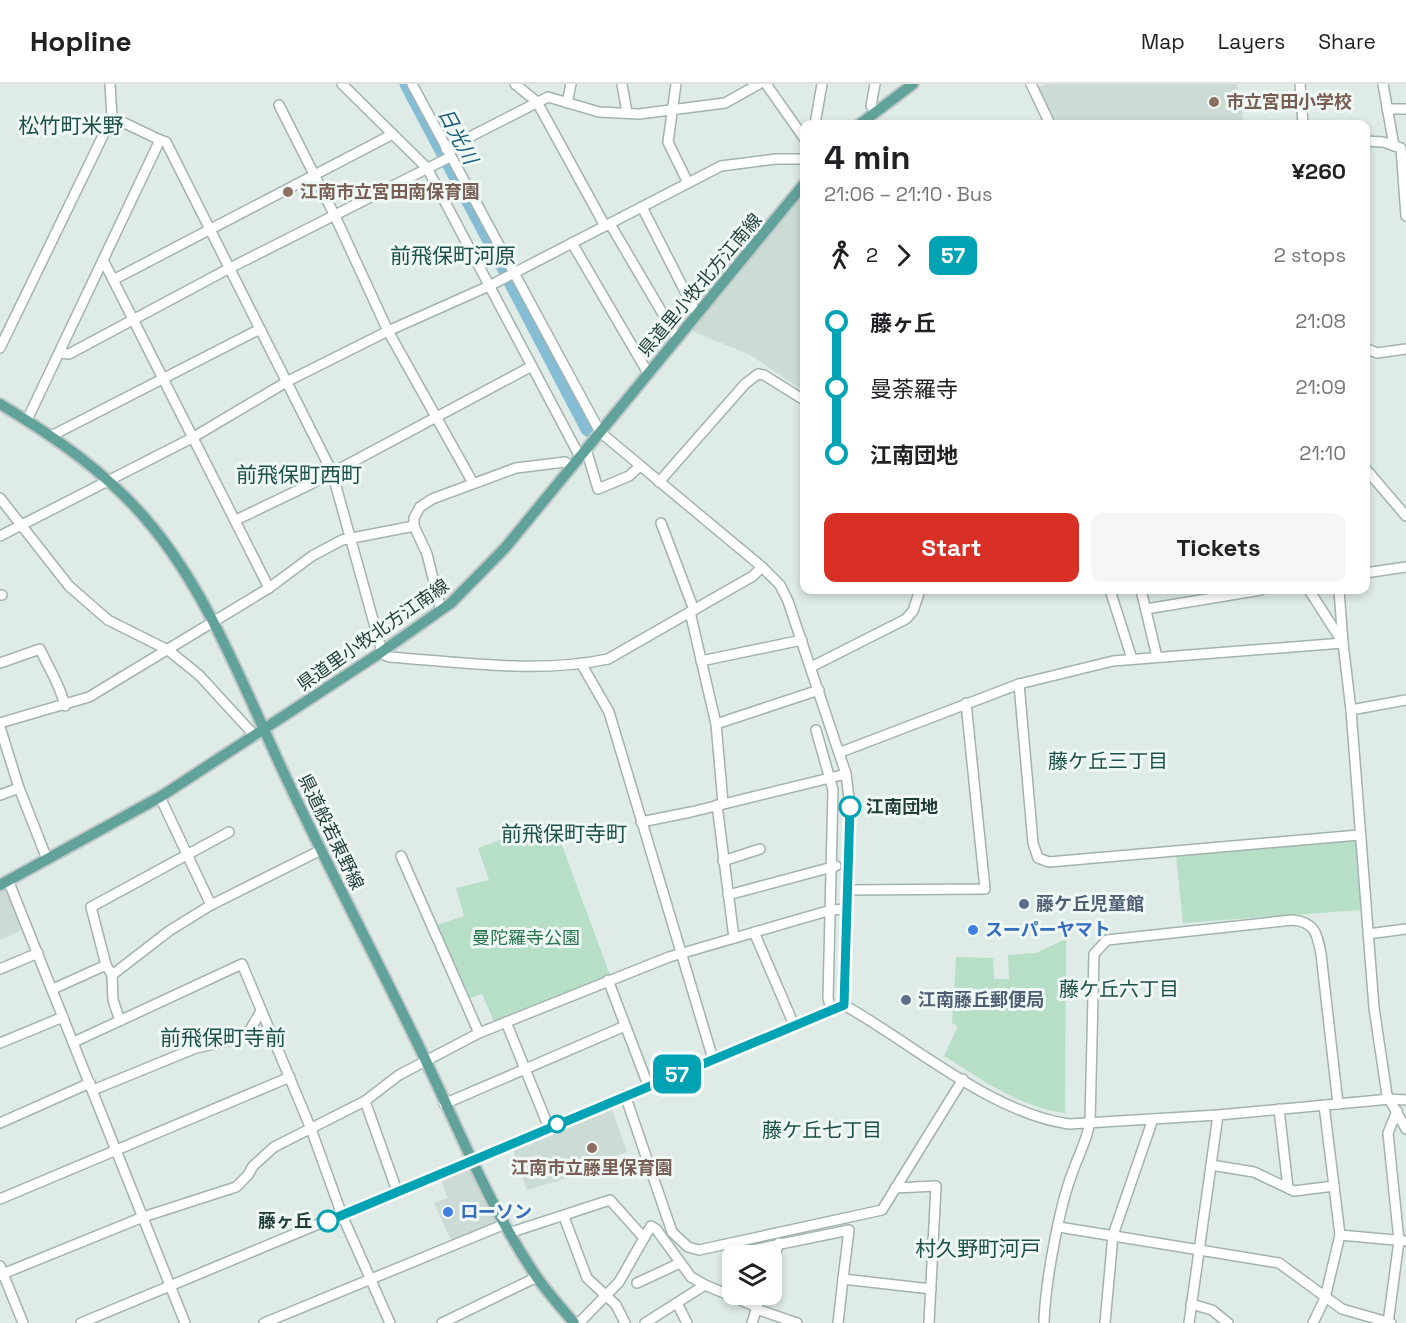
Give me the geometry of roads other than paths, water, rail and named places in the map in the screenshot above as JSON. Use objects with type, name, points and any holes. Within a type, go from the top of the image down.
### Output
[{"type":"main road","points":[[865,120],[913,84]]},
{"type":"main road","name":"県道里小牧北方江南線","points":[[4,883],[160,797],[381,653],[441,611],[486,570],[800,189]]},
{"type":"main road","name":"県道般若東野線","points":[[0,404],[84,459],[110,482],[150,524],[176,559],[212,622],[259,733],[321,850],[427,1062],[471,1161],[507,1228],[537,1277],[574,1323]]},
{"type":"street","points":[[0,348],[112,117],[110,84]]},
{"type":"street","points":[[342,84],[427,168],[532,366],[583,453],[598,489],[634,472]]},
{"type":"street","points":[[412,84],[447,156],[600,432],[634,472],[659,482],[757,572],[784,592],[794,642],[811,666],[812,692],[841,752],[834,806],[838,865],[837,909],[828,998],[831,1010]]},
{"type":"street","points":[[515,84],[537,102],[607,225],[677,339]]},
{"type":"street","points":[[567,103],[571,84]]},
{"type":"street","points":[[622,84],[627,113]]},
{"type":"street","points":[[676,84],[668,142],[688,183]]},
{"type":"street","points":[[61,353],[69,354],[228,269],[427,168],[548,97],[599,112],[627,113],[725,103],[759,84]]},
{"type":"street","points":[[766,84],[800,132]]},
{"type":"street","points":[[816,120],[822,84]]},
{"type":"street","points":[[875,84],[871,106],[876,111]]},
{"type":"street","points":[[1031,84],[1048,120]]},
{"type":"street","points":[[1300,84],[1303,120]]},
{"type":"street","points":[[1383,84],[1387,109],[1400,148],[1406,216]]},
{"type":"street","points":[[279,105],[335,216],[388,331],[438,416],[473,483]]},
{"type":"street","points":[[1387,109],[1406,109]]},
{"type":"street","points":[[112,117],[166,142],[228,269],[288,381],[332,472],[381,653],[389,657],[515,666],[582,665],[608,659],[757,572]]},
{"type":"street","points":[[113,280],[393,134]]},
{"type":"street","points":[[27,420],[61,353],[160,140]]},
{"type":"street","points":[[1370,142],[1400,148]]},
{"type":"street","points":[[0,536],[110,482],[192,438],[288,381],[388,331],[489,286],[721,166],[776,159],[800,159]]},
{"type":"street","points":[[642,207],[697,315]]},
{"type":"street","points":[[572,243],[648,373]]},
{"type":"street","points":[[104,260],[132,320],[269,588]]},
{"type":"street","points":[[51,436],[260,329]]},
{"type":"street","points":[[1370,350],[1377,353],[1406,349]]},
{"type":"street","points":[[236,520],[532,366]]},
{"type":"street","points":[[659,482],[745,384],[758,374],[764,375],[800,398]]},
{"type":"street","points":[[441,611],[426,554],[414,526],[414,518],[420,507],[473,483],[516,468],[565,462],[572,467]]},
{"type":"street","points":[[1370,474],[1406,516]]},
{"type":"street","points":[[0,498],[69,586],[108,620],[168,650],[199,675],[259,733]]},
{"type":"street","points":[[661,523],[692,611],[716,724],[723,861],[734,938]]},
{"type":"street","points":[[0,723],[65,706],[89,697],[269,588],[312,556],[350,537],[414,526]]},
{"type":"street","points":[[1370,572],[1406,567]]},
{"type":"street","points":[[811,666],[906,619],[913,611],[919,594]]},
{"type":"street","points":[[1111,594],[1132,658]]},
{"type":"street","points":[[1142,594],[1157,657]]},
{"type":"street","points":[[1146,609],[1214,594]]},
{"type":"street","points":[[1311,594],[1342,644]]},
{"type":"street","points":[[1339,594],[1342,644],[1351,710],[1374,1008],[1390,1099],[1406,1129]]},
{"type":"street","points":[[701,661],[794,642]]},
{"type":"street","points":[[841,752],[1019,684],[1132,658],[1342,644]]},
{"type":"street","points":[[0,663],[40,649],[49,669],[60,682],[65,706]]},
{"type":"street","points":[[582,665],[609,712],[713,1059]]},
{"type":"street","points":[[1019,684],[1033,843],[1038,858],[1049,862],[1359,835]]},
{"type":"street","points":[[716,724],[812,692]]},
{"type":"street","points":[[1351,710],[1406,700]]},
{"type":"street","points":[[846,890],[985,889],[966,703]]},
{"type":"street","points":[[0,728],[19,788],[47,859]]},
{"type":"street","points":[[816,730],[850,807],[838,865],[846,890],[837,909],[844,1005]]},
{"type":"street","points":[[641,822],[837,776]]},
{"type":"street","points":[[0,795],[19,788]]},
{"type":"street","points":[[160,797],[211,904]]},
{"type":"street","points":[[120,1021],[113,1000],[112,975],[106,965],[91,907],[229,832]]},
{"type":"street","points":[[723,861],[760,849]]},
{"type":"street","points":[[112,975],[169,931],[211,904],[321,850]]},
{"type":"street","points":[[401,856],[479,1033]]},
{"type":"street","points":[[728,895],[838,865]]},
{"type":"street","points":[[4,883],[53,989],[186,1323]]},
{"type":"street","points":[[23,1323],[1,1272],[143,1217],[236,1187],[253,1166],[274,1147],[365,1101],[399,1075],[479,1033],[608,980],[682,953],[837,909]]},
{"type":"street","points":[[1044,1323],[1059,1227],[1072,1172],[1086,1141],[1090,1122],[1094,954],[1107,940],[1292,920],[1305,921],[1317,932],[1338,1104]]},
{"type":"street","points":[[1368,934],[1406,929]]},
{"type":"street","points":[[754,932],[794,1025]]},
{"type":"street","points":[[0,969],[38,953]]},
{"type":"street","points":[[74,1042],[242,964],[311,1129],[342,1215],[390,1323]]},
{"type":"street","points":[[53,989],[106,965]]},
{"type":"street","points":[[608,980],[648,1085]]},
{"type":"street","points":[[81,1323],[844,1005]]},
{"type":"street","points":[[844,1005],[963,1079],[1031,1116],[1068,1124],[1218,1115],[1390,1099],[1406,1101]]},
{"type":"street","points":[[0,1123],[196,1048],[237,1039],[250,1030],[261,1011]]},
{"type":"street","points":[[0,1043],[63,1017]]},
{"type":"street","points":[[506,1022],[549,1128]]},
{"type":"street","points":[[444,1104],[625,1026]]},
{"type":"street","points":[[0,1199],[290,1077]]},
{"type":"street","points":[[625,1095],[672,1232],[688,1247],[699,1250],[882,1210],[963,1079]]},
{"type":"street","points":[[365,1101],[397,1191]]},
{"type":"street","points":[[1312,1323],[1325,1298],[1340,1235],[1323,1105]]},
{"type":"street","points":[[1279,1109],[1288,1188]]},
{"type":"street","points":[[1059,1227],[1199,1248],[1279,1263],[1342,1308],[1389,1323],[1402,1241],[1388,1132],[1397,1111]]},
{"type":"street","points":[[1189,1323],[1218,1115]]},
{"type":"street","points":[[1105,1323],[1113,1235],[1153,1119]]},
{"type":"street","points":[[1211,1165],[1254,1172],[1294,1191],[1334,1186]]},
{"type":"street","points":[[895,1188],[936,1186],[929,1323]]},
{"type":"street","points":[[264,1323],[507,1228],[564,1217],[610,1200],[644,1238]]},
{"type":"street","points":[[564,1217],[587,1278],[616,1305],[625,1323]]},
{"type":"street","points":[[579,1323],[619,1282],[651,1226],[656,1229],[691,1277],[758,1309],[797,1323]]},
{"type":"street","points":[[783,1231],[779,1244],[849,1230],[838,1323]]},
{"type":"street","points":[[1340,1235],[1402,1241]]},
{"type":"street","points":[[637,1283],[680,1263]]},
{"type":"street","points":[[442,1323],[537,1277]]},
{"type":"street","points":[[843,1279],[931,1288]]},
{"type":"street","points":[[645,1323],[705,1285]]},
{"type":"street","points":[[677,1303],[687,1323]]},
{"type":"street","points":[[1191,1304],[1212,1310],[1228,1323]]},
{"type":"street","points":[[752,1323],[759,1305]]},
{"type":"street","points":[[660,1313],[666,1323]]},
{"type":"waterway","name":"日光川","points":[[407,84],[506,271]]},
{"type":"waterway","name":"日光川","points":[[510,280],[588,429]]},
{"type":"place","name":"市立宮田小学校","points":[[1214,102]]},
{"type":"place","name":"江南市立宮田南保育園","points":[[288,192]]},
{"type":"place","name":"江南団地","points":[[850,807]]},
{"type":"place","name":"藤ケ丘児童館","points":[[1024,904]]},
{"type":"place","name":"スーパーヤマト","points":[[973,930]]},
{"type":"place","name":"江南藤丘郵便局","points":[[906,1000]]},
{"type":"place","name":"江南市立藤里保育園","points":[[592,1148]]},
{"type":"place","name":"ローソン","points":[[448,1212]]},
{"type":"place","name":"藤ヶ丘","points":[[328,1221]]},
{"type":"district","name":"松竹町米野","points":[[71,126]]},
{"type":"district","name":"前飛保町河原","points":[[453,256]]},
{"type":"district","name":"前飛保町西町","points":[[299,475]]},
{"type":"district","name":"藤ケ丘三丁目","points":[[1108,761]]},
{"type":"district","name":"前飛保町寺町","points":[[564,834]]},
{"type":"district","name":"藤ケ丘六丁目","points":[[1119,989]]},
{"type":"district","name":"前飛保町寺前","points":[[223,1038]]},
{"type":"district","name":"藤ケ丘七丁目","points":[[822,1130]]},
{"type":"district","name":"村久野町河戸","points":[[978,1249]]},
{"type":"park label","name":"曼陀羅寺公園","points":[[526,938]]}]
